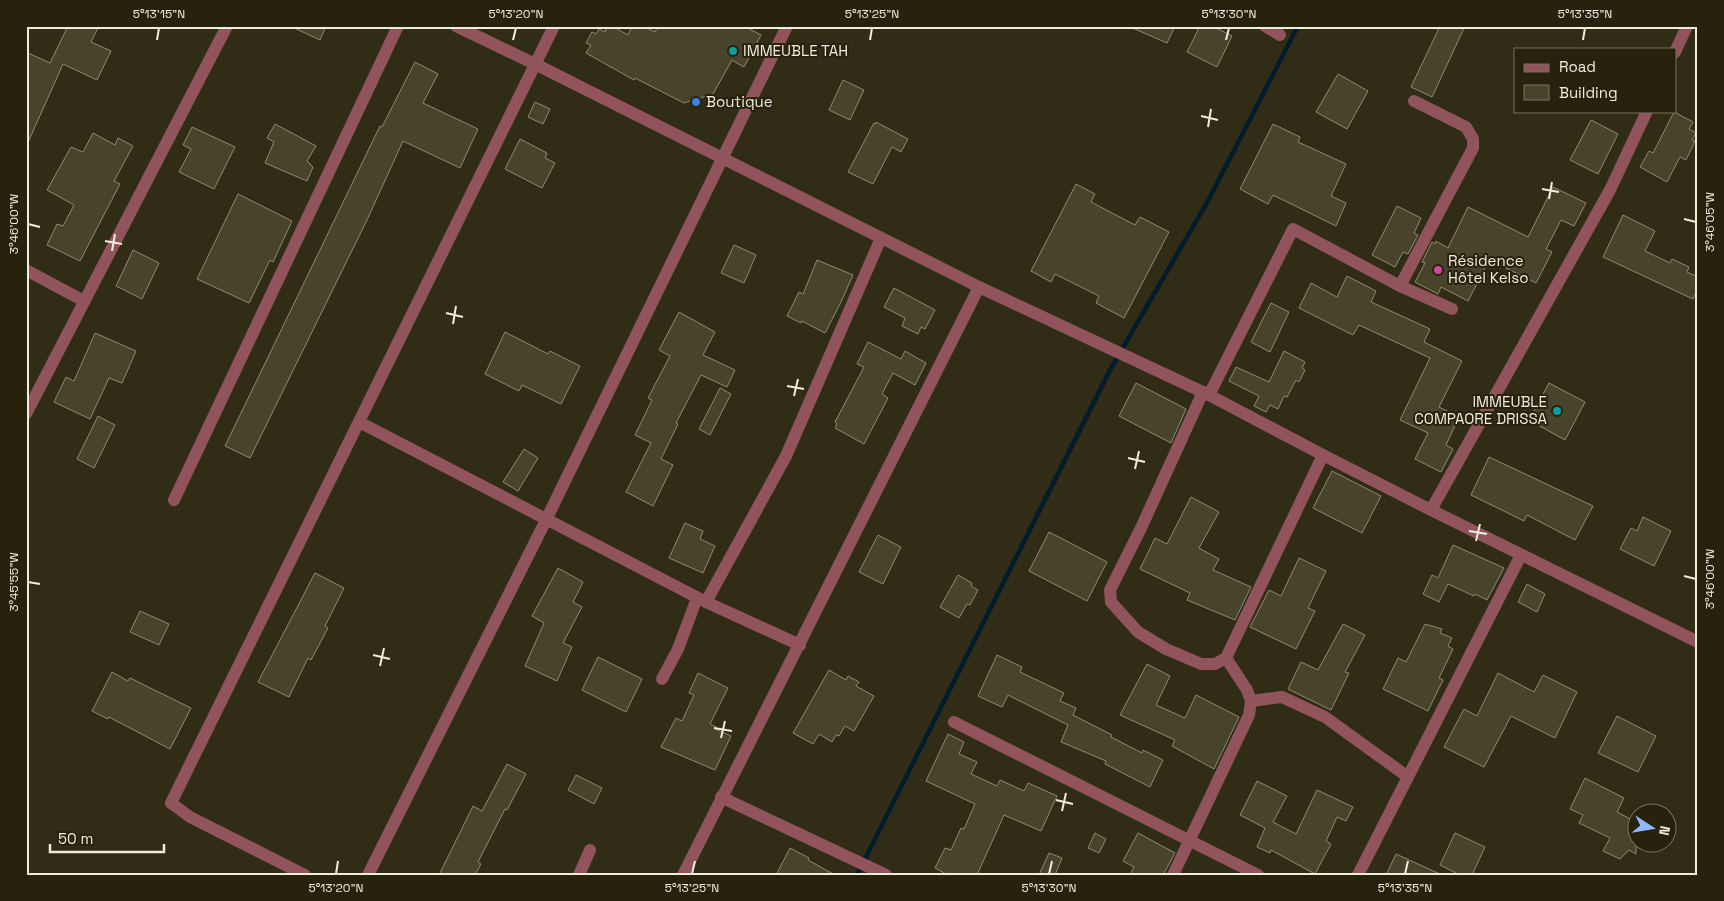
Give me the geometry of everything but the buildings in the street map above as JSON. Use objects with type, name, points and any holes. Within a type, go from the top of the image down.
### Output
[{"type":"street","points":[[26,414],[227,26]]},
{"type":"street","points":[[174,500],[398,26]]},
{"type":"street","points":[[456,26],[979,287],[1206,393],[1521,556],[1698,642]]},
{"type":"street","points":[[304,875],[190,817],[172,803],[554,26]]},
{"type":"street","points":[[368,875],[546,520],[787,26]]},
{"type":"street","points":[[1265,26],[1280,35]]},
{"type":"street","points":[[1676,50],[1687,26]]},
{"type":"street","points":[[1400,286],[1473,148],[1473,139],[1466,127],[1414,101]]},
{"type":"street","points":[[1431,510],[1610,190],[1648,112]]},
{"type":"street","points":[[1323,455],[1226,658],[1215,664],[1201,664],[1166,649],[1138,632],[1111,602],[1110,590],[1115,579],[1206,393],[1293,229],[1400,286],[1452,309]]},
{"type":"street","points":[[662,679],[701,600],[786,456],[881,238]]},
{"type":"street","points":[[26,270],[84,301]]},
{"type":"street","points":[[683,875],[979,287]]},
{"type":"street","points":[[359,422],[701,600],[800,645]]},
{"type":"street","points":[[1358,875],[1521,556]]},
{"type":"street","points":[[1173,875],[1249,715],[1251,701],[1247,690],[1226,658]]},
{"type":"street","points":[[1251,701],[1282,697],[1325,717],[1408,777]]},
{"type":"street","points":[[954,722],[1258,875]]},
{"type":"street","points":[[721,797],[886,875]]},
{"type":"street","points":[[579,875],[590,850]]},
{"type":"waterway","points":[[857,875],[1110,370],[1209,199],[1298,26]]},
{"type":"place","name":"IMMEUBLE TAH","points":[[733,51]]},
{"type":"place","name":"Boutique","points":[[696,102]]},
{"type":"place","name":"Résidence Hôtel Kelso","points":[[1438,270]]},
{"type":"place","name":"IMMEUBLE COMPAORE DRISSA","points":[[1557,411]]}]
